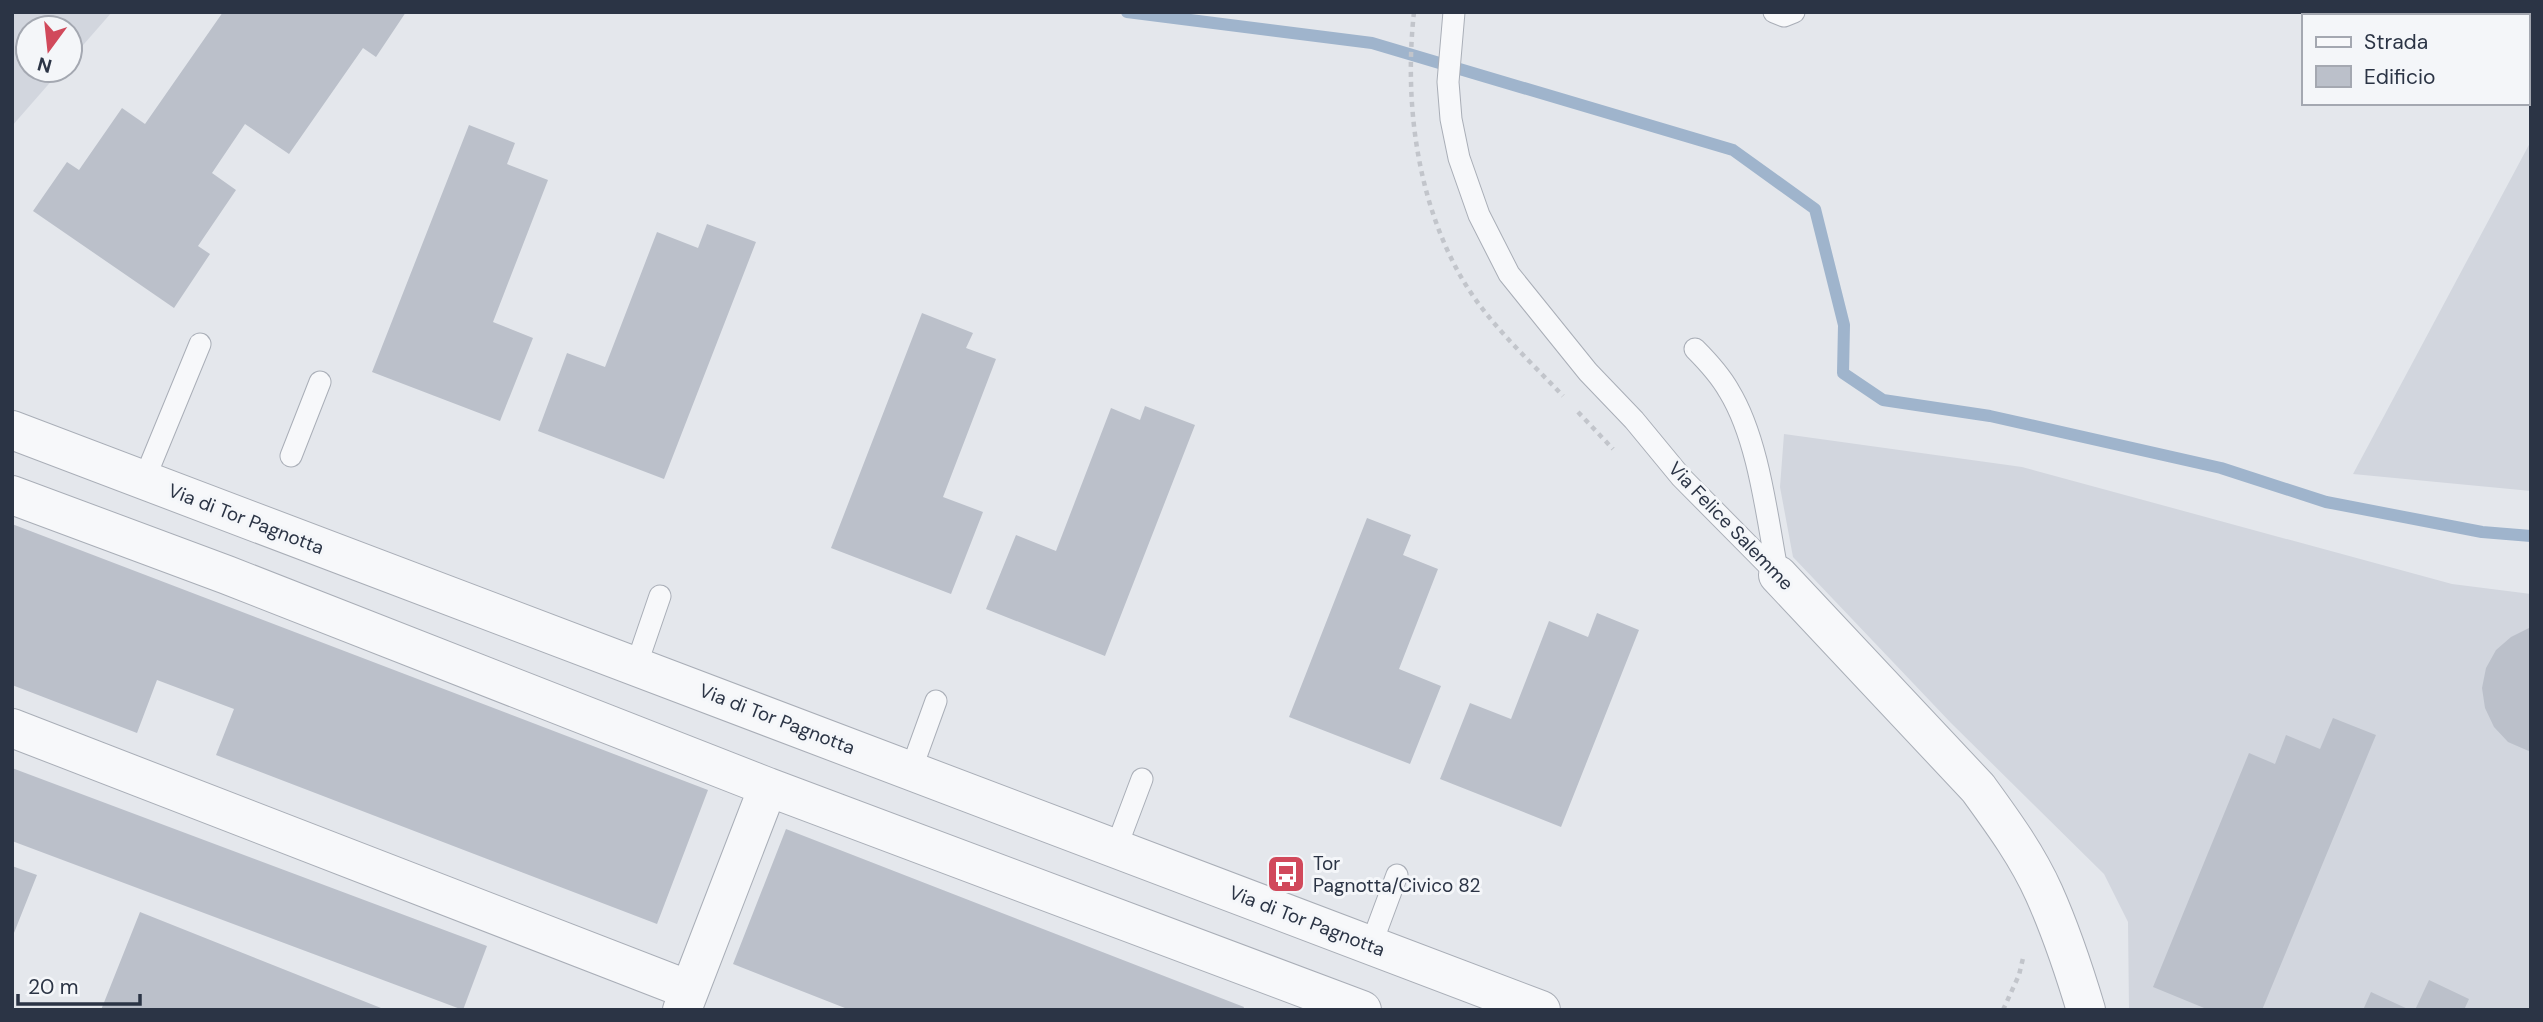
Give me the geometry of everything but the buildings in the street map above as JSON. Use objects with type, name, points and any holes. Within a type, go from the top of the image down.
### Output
[{"type":"street","name":"Via di Tor Pagnotta","points":[[12,430],[1541,1010]]},
{"type":"street","points":[[12,495],[227,575],[768,788],[1362,1010]]},
{"type":"street","name":"Via Felice Salemme","points":[[1778,575],[1978,788],[2006,825],[2043,891],[2070,957],[2086,1010]]},
{"type":"street","points":[[12,728],[685,1000],[768,788]]},
{"type":"lane","name":"Via Felice Salemme","points":[[1454,12],[1448,82],[1451,119],[1459,158],[1479,215],[1509,274],[1588,372],[1634,420],[1681,477],[1778,575]]},
{"type":"lane","points":[[1774,12],[1784,16],[1794,12]]},
{"type":"lane","points":[[144,480],[200,344]]},
{"type":"lane","points":[[1695,349],[1715,369],[1730,392],[1743,421],[1754,454],[1778,575]]},
{"type":"lane","points":[[291,456],[320,382]]},
{"type":"lane","points":[[636,666],[660,596]]},
{"type":"lane","points":[[911,770],[936,701]]},
{"type":"lane","points":[[1116,848],[1142,779]]},
{"type":"lane","points":[[1371,945],[1397,875]]},
{"type":"path","points":[[1410,82],[1414,12]]},
{"type":"shaded area","points":[[12,12],[112,12],[84,44],[84,14],[14,14],[14,84],[49,84],[12,126]]},
{"type":"shaded area","points":[[2531,141],[2531,491],[2353,474]]},
{"type":"shaded area","points":[[1784,434],[2022,467],[2452,584],[2531,594],[2531,1010],[2129,1010],[2128,922],[2104,874],[1951,723],[1793,557],[1780,487]]},
{"type":"waterway","points":[[1127,12],[1372,43],[1733,150],[1815,209],[1844,325],[1843,373],[1883,400],[1990,416],[2221,468],[2326,502],[2482,532],[2531,536]]},
{"type":"place","name":"Tor Pagnotta/Civico 82","points":[[1286,874]]}]
